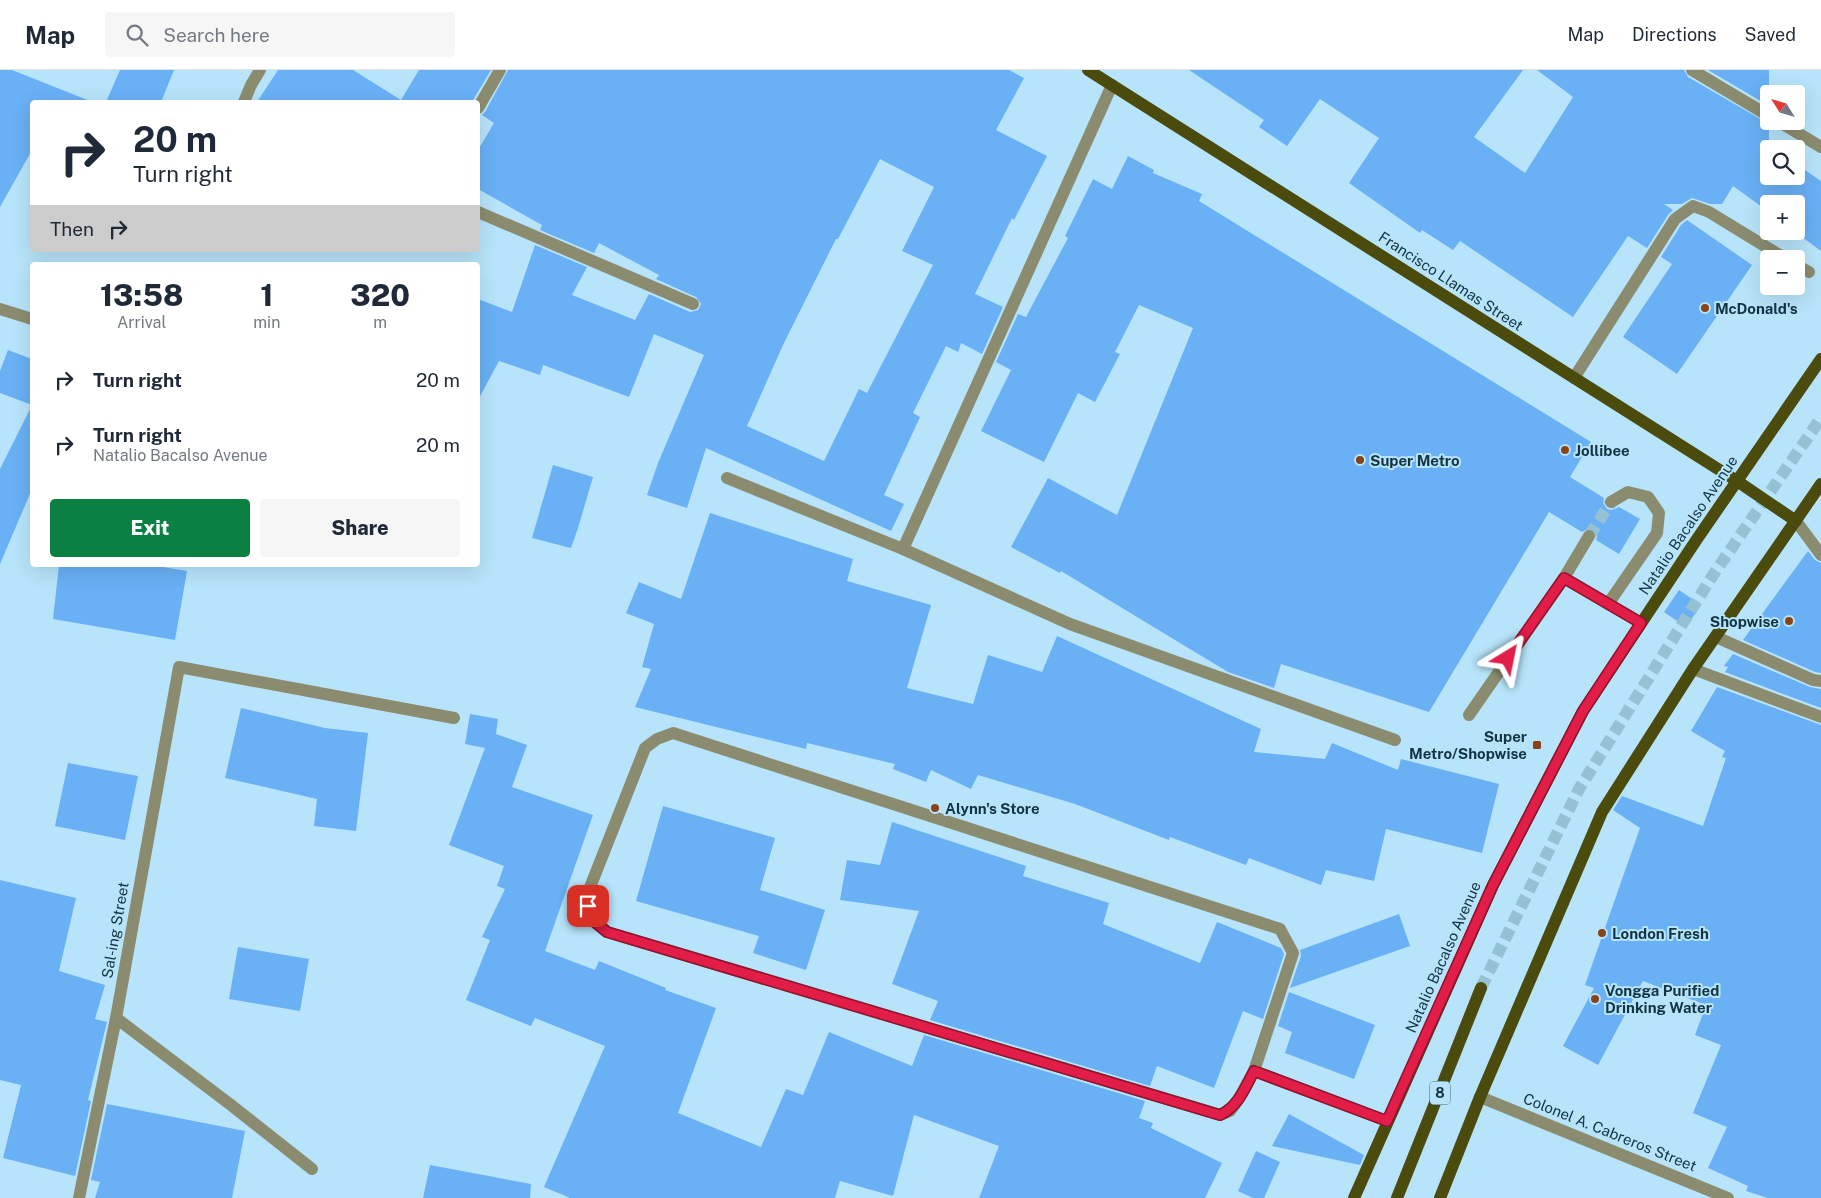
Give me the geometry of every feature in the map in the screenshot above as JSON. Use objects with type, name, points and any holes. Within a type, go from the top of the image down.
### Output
[{"type":"main road","name":"Francisco Llamas Street","points":[[1088,70],[1737,481],[1796,521]]},
{"type":"main road","name":"Natalio Bacalso Avenue","points":[[1354,1198],[1493,885],[1583,711],[1821,359]]},
{"type":"main road","points":[[1440,1198],[1480,1097],[1602,812],[1694,668],[1821,484]]},
{"type":"main road","name":"8","points":[[1397,1198],[1481,988]]},
{"type":"street","points":[[245,100],[260,70]]},
{"type":"street","points":[[480,105],[500,70]]},
{"type":"street","points":[[1692,70],[1760,111]]},
{"type":"street","points":[[903,549],[1112,85]]},
{"type":"street","points":[[1793,130],[1821,147]]},
{"type":"street","points":[[1574,378],[1675,219],[1693,206],[1709,212],[1771,250]]},
{"type":"street","points":[[480,213],[693,304]]},
{"type":"street","points":[[1805,270],[1809,272]]},
{"type":"street","points":[[0,309],[30,318]]},
{"type":"street","points":[[727,478],[903,549],[1070,624],[1395,740]]},
{"type":"street","points":[[1608,604],[1657,533],[1659,513],[1648,496],[1635,493],[1628,492],[1611,502]]},
{"type":"street","points":[[1796,521],[1821,555]]},
{"type":"street","points":[[1469,715],[1564,578],[1590,536]]},
{"type":"street","points":[[1564,578],[1641,623]]},
{"type":"street","points":[[1716,637],[1818,678]]},
{"type":"street","name":"Sal-ing Street","points":[[79,1198],[116,1018],[178,667],[454,718]]},
{"type":"street","points":[[1694,668],[1821,717]]},
{"type":"street","points":[[673,733],[1280,928],[1293,953],[1254,1071],[1230,1111],[1220,1115],[607,932],[590,918],[587,895],[645,748],[657,739],[673,733]]},
{"type":"street","points":[[116,1018],[312,1169]]},
{"type":"street","points":[[1254,1071],[1387,1121]]},
{"type":"street","name":"Colonel A. Cabreros Street","points":[[1480,1097],[1728,1198]]},
{"type":"building","points":[[0,70],[12,70],[87,100],[30,100],[30,154],[0,207]]},
{"type":"building","points":[[120,70],[174,70],[162,100],[107,100]]},
{"type":"building","points":[[278,70],[353,70],[401,100],[258,100]]},
{"type":"building","points":[[419,70],[491,70],[473,100],[401,100]]},
{"type":"building","points":[[508,70],[1009,70],[1024,78],[996,130],[1047,156],[1014,220],[1012,218],[975,294],[1003,307],[982,354],[961,343],[958,352],[946,346],[913,413],[920,417],[884,495],[904,504],[891,531],[706,448],[687,508],[647,495],[658,463],[704,355],[654,334],[629,397],[543,365],[540,375],[499,361],[480,396],[480,300],[512,312],[535,245],[587,267],[572,295],[635,320],[649,294],[690,312],[698,310],[701,304],[696,297],[656,279],[659,275],[599,243],[594,253],[540,230],[542,225],[480,190],[480,147],[494,123],[482,115]],"holes":[[[880,159],[934,187],[902,251],[933,265],[867,393],[859,389],[824,461],[747,426],[783,345],[836,239],[838,239]]]},
{"type":"building","points":[[1189,70],[1523,70],[1474,137],[1525,173],[1573,97],[1537,70],[1684,70],[1688,77],[1760,119],[1760,130],[1769,130],[1769,140],[1760,140],[1760,185],[1805,185],[1805,170],[1821,181],[1821,251],[1805,239],[1805,195],[1760,195],[1760,206],[1733,186],[1722,204],[1710,204],[1692,198],[1682,204],[1664,204],[1673,210],[1647,248],[1628,236],[1573,317],[1460,241],[1453,250],[1422,230],[1420,233],[1349,183],[1379,138],[1320,99],[1287,146],[1259,127],[1264,120]]},
{"type":"building","points":[[1708,70],[1769,70],[1769,85],[1760,85],[1760,101]]},
{"type":"building","name":"Super Metro","points":[[1128,156],[1154,170],[1153,173],[1202,194],[1199,201],[1591,442],[1570,477],[1604,498],[1603,503],[1607,509],[1612,510],[1619,507],[1640,519],[1619,554],[1596,540],[1597,536],[1594,529],[1589,528],[1582,532],[1549,512],[1429,712],[1281,664],[1274,688],[1228,672],[1061,571],[1060,573],[1011,547],[1048,478],[1117,515],[1193,328],[1139,305],[1115,352],[1120,354],[1095,402],[1078,393],[1044,462],[981,431],[1011,370],[996,362],[1018,314],[1026,317],[1068,238],[1065,236],[1093,179],[1112,189]]},
{"type":"building","points":[[1687,220],[1752,265],[1677,374],[1623,337],[1672,264],[1661,257],[1681,225]]},
{"type":"building","points":[[8,350],[30,358],[30,404],[0,393],[0,371]]},
{"type":"building","points":[[30,409],[30,494],[0,564],[0,469]]},
{"type":"building","points":[[553,465],[593,477],[571,548],[532,538]]},
{"type":"building","points":[[710,513],[853,559],[847,581],[931,605],[907,688],[973,704],[988,655],[1042,672],[1057,636],[1261,729],[1254,752],[1325,759],[1332,743],[1398,770],[1401,759],[1499,784],[1482,853],[1386,829],[1374,881],[1326,870],[1321,885],[1249,858],[1246,865],[1170,837],[1169,840],[1075,804],[978,775],[971,789],[931,770],[926,782],[893,769],[895,764],[807,743],[806,749],[635,707],[651,669],[642,667],[654,624],[626,613],[639,582],[681,599]]},
{"type":"building","name":"Shopwise","points":[[1808,551],[1815,560],[1821,563],[1821,673],[1743,640]]},
{"type":"building","points":[[59,567],[163,567],[187,571],[175,640],[53,619]]},
{"type":"building","points":[[1679,590],[1701,605],[1686,627],[1664,612]]},
{"type":"building","points":[[1733,654],[1810,687],[1821,689],[1821,708],[1725,672],[1728,667],[1724,666]]},
{"type":"building","points":[[1717,687],[1821,725],[1821,1198],[1768,1198],[1746,1191],[1748,1186],[1708,1168],[1727,1127],[1693,1113],[1721,1045],[1695,1035],[1706,1005],[1643,981],[1598,1065],[1563,1046],[1594,988],[1585,985],[1640,828],[1613,810],[1622,796],[1703,826],[1726,758],[1722,757],[1725,751],[1691,731]]},
{"type":"building","points":[[241,708],[325,728],[368,733],[356,831],[314,826],[317,799],[225,778]]},
{"type":"building","points":[[470,714],[498,719],[496,734],[527,745],[512,787],[593,815],[545,951],[595,970],[599,961],[666,988],[665,990],[716,1008],[678,1113],[761,1147],[786,1089],[803,1095],[829,1032],[912,1066],[924,1035],[1145,1101],[1139,1118],[1153,1123],[1151,1128],[1222,1163],[1205,1198],[979,1198],[999,1146],[914,1115],[893,1196],[840,1181],[835,1198],[570,1198],[544,1187],[605,1046],[535,1018],[531,1026],[466,1000],[490,940],[482,937],[505,889],[497,886],[504,866],[449,845],[485,748],[465,744]]},
{"type":"building","points":[[68,763],[138,776],[125,840],[55,826]]},
{"type":"building","points":[[663,806],[775,838],[760,890],[825,910],[806,970],[753,953],[759,936],[636,901]]},
{"type":"building","points":[[892,822],[1026,866],[1023,876],[1109,903],[1103,924],[1200,963],[1217,922],[1281,948],[1284,954],[1263,1019],[1243,1011],[1214,1088],[1157,1066],[1150,1086],[930,1020],[938,1001],[892,984],[919,911],[840,900],[847,860],[880,865]]},
{"type":"building","points":[[0,880],[76,898],[59,971],[105,985],[95,1019],[107,1022],[88,1100],[91,1101],[75,1176],[3,1158],[21,1085],[0,1080]]},
{"type":"building","points":[[1399,914],[1410,946],[1290,988],[1301,956],[1300,950]]},
{"type":"building","points":[[238,947],[309,959],[300,1011],[229,999]]},
{"type":"building","points":[[1289,992],[1375,1025],[1354,1079],[1285,1053],[1292,1032],[1278,1026]]},
{"type":"building","points":[[107,1104],[245,1131],[232,1198],[95,1198],[100,1182],[91,1180]]},
{"type":"building","points":[[1289,1114],[1364,1155],[1360,1165],[1272,1146]]},
{"type":"building","points":[[1256,1151],[1280,1162],[1264,1198],[1253,1198],[1238,1191]]},
{"type":"building","points":[[430,1165],[531,1184],[530,1198],[423,1198]]},
{"type":"tunnel","points":[[1481,988],[1579,789],[1713,575],[1821,418]]},
{"type":"tunnel","points":[[1589,536],[1611,502]]},
{"type":"place","name":"McDonald's","points":[[1705,308]]},
{"type":"place","name":"Jollibee","points":[[1565,450]]},
{"type":"place","name":"Super Metro","points":[[1360,460]]},
{"type":"place","name":"Shopwise","points":[[1789,621]]},
{"type":"place","name":"Super Metro/Shopwise","points":[[1537,745]]},
{"type":"place","name":"Alynn's Store","points":[[935,808]]},
{"type":"place","name":"London Fresh","points":[[1602,933]]},
{"type":"place","name":"Vongga Purified Drinking Water","points":[[1595,999]]},
{"type":"route","points":[[588,906],[590,918],[607,932],[1220,1115],[1230,1111],[1254,1071],[1387,1121],[1493,885],[1583,711],[1641,623],[1564,578],[1508,658]]}]
